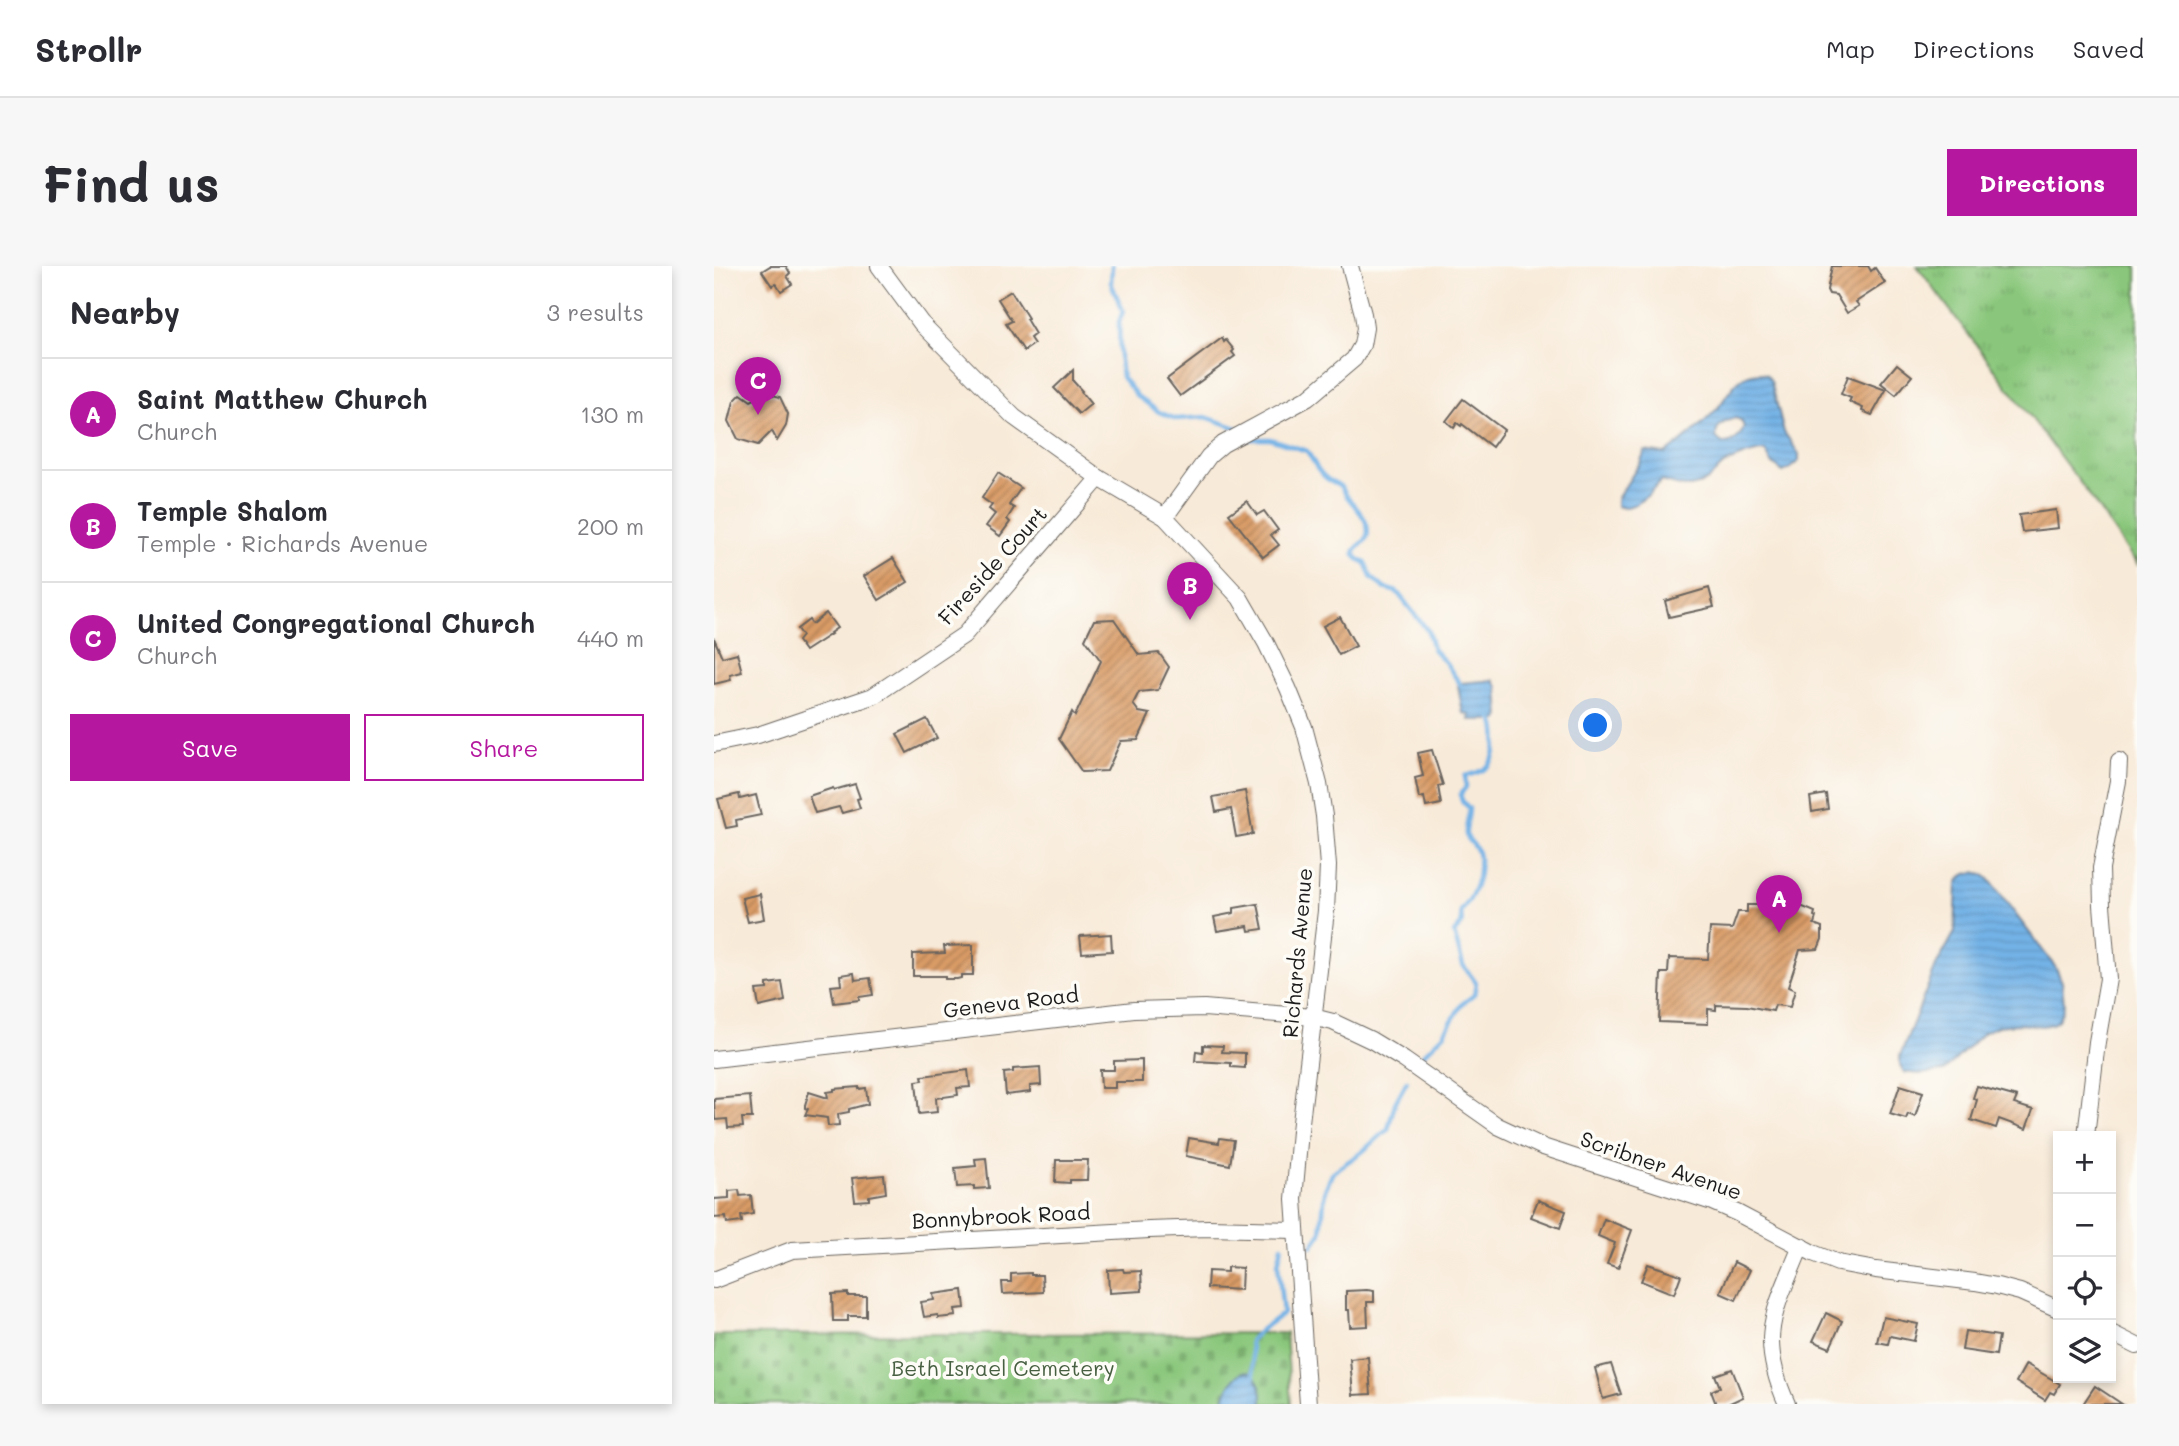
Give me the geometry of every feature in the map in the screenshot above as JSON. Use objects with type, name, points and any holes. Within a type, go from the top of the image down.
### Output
[{"type":"street","name":"Richards Avenue","points":[[879,266],[921,323],[1014,417],[1099,478],[1166,517],[1240,598],[1289,688],[1314,760],[1324,816],[1328,866],[1326,911],[1296,1170],[1295,1230],[1308,1404]]},
{"type":"street","points":[[1166,517],[1209,456],[1223,444],[1308,398],[1354,359],[1362,345],[1365,328],[1350,266]]},
{"type":"street","name":"Fireside Court","points":[[714,744],[758,734],[873,696],[964,635],[1099,478]]},
{"type":"street","points":[[2087,1131],[2097,1042],[2108,979],[2101,868],[2118,781],[2119,761]]},
{"type":"street","name":"Geneva Road","points":[[714,1059],[1134,1010],[1204,1008],[1313,1017]]},
{"type":"street","name":"Scribner Avenue","points":[[1313,1017],[1333,1022],[1371,1040],[1497,1126],[1519,1137],[1568,1156],[1712,1202],[1826,1259],[1853,1266],[1997,1286],[2020,1292],[2053,1307]]},
{"type":"street","name":"Bonnybrook Road","points":[[714,1280],[792,1250],[1149,1230],[1295,1230]]},
{"type":"street","points":[[1787,1404],[1772,1362],[1770,1334],[1773,1315],[1801,1246]]},
{"type":"street","points":[[2116,1336],[2137,1346]]},
{"type":"green space","points":[[1917,266],[2137,266],[2137,564],[2087,492]]},
{"type":"green space","name":"Beth Israel Cemetery","points":[[1286,1333],[1291,1404],[714,1404],[714,1335]]},
{"type":"water","points":[[1752,374],[1767,375],[1771,381],[1784,432],[1799,454],[1799,461],[1783,472],[1772,463],[1765,451],[1755,452],[1728,462],[1698,485],[1685,487],[1661,481],[1636,504],[1624,508],[1617,506],[1617,499],[1645,451],[1665,454],[1710,416],[1739,380]],"holes":[[[1735,418],[1741,420],[1744,427],[1732,442],[1724,443],[1716,437],[1721,424]]]},
{"type":"water","points":[[1494,680],[1498,687],[1500,718],[1469,720],[1470,714],[1463,713],[1458,686],[1461,683]]},
{"type":"water","points":[[1975,872],[1989,879],[2056,968],[2062,982],[2062,1012],[2052,1024],[1998,1026],[1984,1032],[1944,1071],[1920,1074],[1904,1072],[1900,1065],[1900,1056],[1936,966],[1955,932],[1957,883],[1964,875]]},
{"type":"water","points":[[1249,1371],[1260,1386],[1262,1404],[1225,1404],[1227,1390],[1232,1382],[1242,1372]]},
{"type":"building","points":[[770,266],[786,266],[790,273],[787,276],[792,284],[781,291],[776,283],[772,286],[762,271]]},
{"type":"building","points":[[1832,266],[1868,266],[1871,271],[1875,268],[1885,283],[1856,302],[1859,306],[1847,313],[1836,295],[1829,294],[1827,290]]},
{"type":"building","points":[[1011,291],[1035,334],[1030,338],[1034,344],[1024,351],[1006,324],[1012,321],[998,299]]},
{"type":"building","points":[[1222,338],[1234,350],[1232,352],[1235,356],[1180,396],[1167,379]]},
{"type":"building","points":[[1897,364],[1912,376],[1896,395],[1881,383]]},
{"type":"building","points":[[1073,370],[1073,381],[1091,404],[1079,414],[1054,388]]},
{"type":"building","points":[[1848,376],[1886,390],[1872,415],[1849,402],[1851,398],[1841,394]]},
{"type":"building","points":[[766,393],[780,397],[788,414],[786,426],[777,441],[772,431],[758,445],[738,439],[729,421],[734,401],[741,394],[751,401]]},
{"type":"building","points":[[1463,399],[1504,430],[1492,447],[1462,424],[1461,426],[1457,423],[1454,428],[1446,421]]},
{"type":"building","points":[[998,473],[1021,488],[1009,505],[1014,508],[1007,519],[1010,522],[1000,536],[986,526],[995,514],[989,509],[992,505],[982,498]]},
{"type":"building","points":[[1247,501],[1257,515],[1264,511],[1278,530],[1271,535],[1279,545],[1263,557],[1229,514]]},
{"type":"building","points":[[2056,510],[2058,528],[2022,532],[2019,515]]},
{"type":"building","points":[[893,558],[908,582],[879,600],[864,576]]},
{"type":"building","points":[[1709,588],[1714,607],[1669,617],[1665,601]]},
{"type":"building","points":[[826,613],[837,628],[805,651],[798,641],[802,636],[797,629],[809,620],[812,624]]},
{"type":"building","points":[[1340,617],[1356,646],[1339,655],[1323,626]]},
{"type":"building","points":[[1114,619],[1139,655],[1159,653],[1169,667],[1158,690],[1139,692],[1133,704],[1139,712],[1150,714],[1138,740],[1121,741],[1107,771],[1082,772],[1059,739],[1072,712],[1075,716],[1101,661],[1085,639],[1094,620]]},
{"type":"building","points":[[714,638],[722,657],[737,653],[742,672],[730,675],[731,680],[714,684]]},
{"type":"building","points":[[927,719],[937,738],[907,753],[897,734]]},
{"type":"building","points":[[1432,750],[1443,785],[1438,786],[1441,804],[1426,807],[1424,797],[1419,798],[1415,778],[1423,776],[1418,753]]},
{"type":"building","points":[[855,784],[860,808],[842,813],[839,807],[815,813],[809,796]]},
{"type":"building","points":[[1245,791],[1253,834],[1236,837],[1231,809],[1216,812],[1213,797]]},
{"type":"building","points":[[739,794],[740,799],[756,795],[761,815],[736,820],[737,826],[726,828],[718,799]]},
{"type":"building","points":[[1826,794],[1828,809],[1812,812],[1810,797]]},
{"type":"building","points":[[760,894],[764,919],[748,922],[742,898]]},
{"type":"building","points":[[1784,899],[1815,912],[1814,924],[1822,927],[1822,939],[1818,949],[1800,950],[1788,987],[1795,990],[1790,1007],[1775,1005],[1773,1011],[1747,1006],[1716,1005],[1716,1010],[1708,1009],[1708,1024],[1659,1022],[1661,973],[1668,973],[1669,958],[1708,959],[1710,928],[1732,929],[1738,912],[1747,912],[1747,905],[1769,905],[1770,900]]},
{"type":"building","points":[[1258,904],[1263,929],[1249,931],[1248,926],[1217,931],[1214,917],[1234,913],[1234,908]]},
{"type":"building","points":[[1111,934],[1112,951],[1082,953],[1080,936]]},
{"type":"building","points":[[973,945],[973,975],[961,975],[961,978],[957,979],[945,979],[945,976],[913,976],[913,954],[945,953],[944,946]]},
{"type":"building","points":[[854,973],[855,980],[870,978],[873,995],[834,1003],[831,986],[841,985],[840,975]]},
{"type":"building","points":[[782,982],[785,1001],[759,1007],[756,990],[767,989],[767,984]]},
{"type":"building","points":[[1203,1045],[1223,1046],[1222,1052],[1245,1053],[1245,1068],[1231,1067],[1231,1063],[1195,1061],[1196,1051],[1203,1052]]},
{"type":"building","points":[[1142,1060],[1142,1082],[1115,1082],[1115,1088],[1101,1088],[1100,1070],[1114,1070],[1114,1061]]},
{"type":"building","points":[[1040,1067],[1041,1085],[1030,1086],[1030,1092],[1006,1095],[1004,1073],[1013,1072],[1013,1069]]},
{"type":"building","points":[[968,1070],[970,1087],[957,1088],[958,1095],[936,1098],[937,1112],[919,1114],[916,1081],[923,1080],[922,1076]]},
{"type":"building","points":[[1900,1085],[1923,1092],[1915,1117],[1908,1114],[1906,1119],[1890,1114]]},
{"type":"building","points":[[1977,1086],[2017,1097],[2014,1104],[2033,1110],[2026,1129],[1999,1119],[1996,1128],[1971,1120],[1977,1100],[1973,1098]]},
{"type":"building","points":[[866,1088],[868,1104],[838,1114],[839,1125],[828,1126],[827,1118],[805,1115],[809,1092],[828,1098],[827,1092],[834,1089]]},
{"type":"building","points":[[750,1096],[752,1118],[742,1118],[743,1127],[728,1128],[727,1119],[715,1120],[714,1099]]},
{"type":"building","points":[[1189,1138],[1219,1143],[1220,1138],[1234,1140],[1230,1165],[1186,1156]]},
{"type":"building","points":[[986,1158],[989,1188],[957,1187],[955,1168],[976,1166],[975,1159]]},
{"type":"building","points":[[1056,1160],[1088,1160],[1087,1180],[1055,1182]]},
{"type":"building","points":[[884,1175],[886,1193],[869,1196],[869,1200],[855,1201],[852,1178]]},
{"type":"building","points":[[739,1190],[740,1196],[751,1195],[753,1214],[741,1216],[742,1222],[727,1224],[726,1217],[714,1218],[714,1199],[729,1198],[729,1191]]},
{"type":"building","points":[[1538,1200],[1566,1211],[1560,1228],[1531,1217]]},
{"type":"building","points":[[1604,1219],[1632,1230],[1618,1268],[1607,1264],[1615,1243],[1598,1236]]},
{"type":"building","points":[[1734,1262],[1750,1270],[1736,1300],[1720,1293]]},
{"type":"building","points":[[1648,1264],[1681,1275],[1674,1294],[1641,1281]]},
{"type":"building","points":[[1227,1267],[1242,1268],[1241,1290],[1207,1288],[1208,1271],[1227,1272]]},
{"type":"building","points":[[1123,1269],[1124,1272],[1141,1271],[1142,1291],[1109,1293],[1108,1270]]},
{"type":"building","points":[[1011,1274],[1042,1275],[1043,1292],[1003,1294],[1002,1282],[1011,1282]]},
{"type":"building","points":[[963,1290],[965,1308],[955,1309],[956,1316],[924,1317],[921,1302],[934,1300],[933,1294]]},
{"type":"building","points":[[1346,1291],[1374,1291],[1374,1302],[1367,1302],[1368,1326],[1350,1327]]},
{"type":"building","points":[[848,1293],[848,1296],[866,1296],[866,1316],[848,1316],[848,1321],[833,1321],[832,1294]]},
{"type":"building","points":[[1826,1313],[1842,1321],[1830,1348],[1813,1341]]},
{"type":"building","points":[[1883,1317],[1918,1324],[1914,1341],[1890,1336],[1888,1344],[1877,1342]]},
{"type":"building","points":[[1965,1331],[1999,1336],[1996,1355],[1962,1350]]},
{"type":"building","points":[[1368,1357],[1371,1394],[1353,1395],[1350,1359]]},
{"type":"building","points":[[1611,1364],[1621,1394],[1603,1399],[1595,1368]]},
{"type":"building","points":[[2026,1364],[2053,1380],[2053,1383],[2060,1384],[2054,1394],[2050,1392],[2045,1400],[2016,1382]]},
{"type":"building","points":[[1732,1369],[1743,1397],[1728,1404],[1716,1404],[1711,1391],[1720,1387],[1715,1375]]},
{"type":"building","points":[[2095,1386],[2122,1404],[2083,1404]]},
{"type":"waterway","points":[[1112,266],[1111,283],[1123,311],[1119,322],[1122,377],[1137,396],[1159,412],[1176,419],[1206,417],[1240,429]]},
{"type":"waterway","points":[[1249,439],[1270,439],[1307,451],[1323,475],[1341,486],[1367,525],[1367,537],[1354,553],[1366,563],[1371,577],[1384,588],[1397,592],[1428,631],[1433,649],[1462,687]]},
{"type":"waterway","points":[[1423,1055],[1444,1034],[1462,1004],[1474,995],[1476,983],[1463,965],[1454,933],[1462,924],[1461,911],[1470,899],[1479,869],[1477,850],[1466,835],[1469,808],[1460,795],[1466,787],[1465,776],[1484,770],[1493,757],[1496,734],[1490,716]]},
{"type":"waterway","points":[[1312,1246],[1321,1233],[1325,1190],[1333,1172],[1362,1152],[1388,1129],[1395,1103],[1407,1081]]},
{"type":"waterway","points":[[1254,1378],[1250,1341],[1283,1313],[1278,1264],[1282,1246]]},
{"type":"place","name":"United Congregational Church","points":[[758,415]]},
{"type":"place","name":"Temple Shalom","points":[[1190,620]]},
{"type":"place","name":"Saint Matthew Church","points":[[1779,933]]}]
